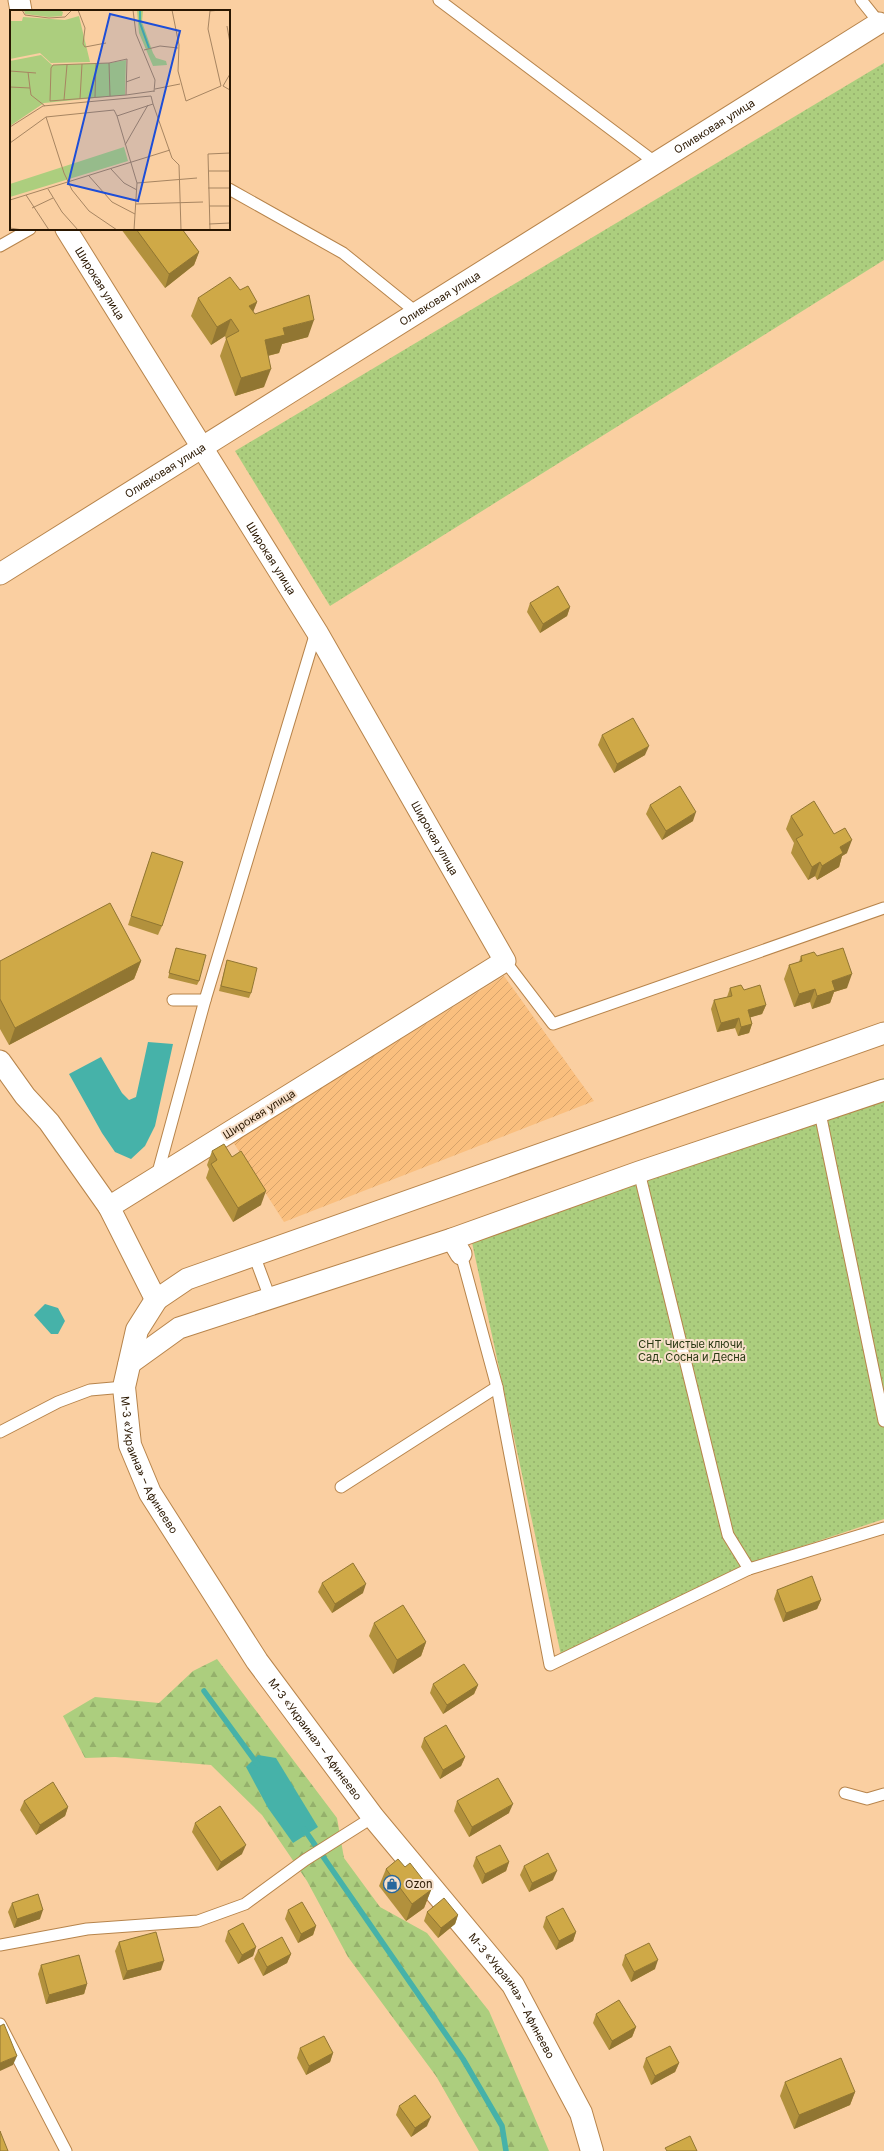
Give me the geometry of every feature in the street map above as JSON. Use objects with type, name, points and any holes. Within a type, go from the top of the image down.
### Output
[{"type":"street","points":[[19,0],[21,10]]},
{"type":"street","name":"Оливковая улица","points":[[0,574],[656,162],[882,24]]},
{"type":"street","name":"Широкая улица","points":[[67,230],[317,632],[505,961],[109,1207]]},
{"type":"street","points":[[0,1061],[26,1096],[49,1122],[109,1207],[156,1300],[187,1279],[884,1033]]},
{"type":"street","points":[[128,1364],[179,1328],[270,1298],[456,1246],[639,1172],[820,1113],[884,1090]]},
{"type":"street","name":"М-3 «Украина» – Афинеево","points":[[156,1300],[137,1330],[128,1364],[124,1387],[130,1445],[150,1493],[257,1661],[372,1817],[513,1986],[581,2113],[592,2151]]},
{"type":"lane","points":[[439,0],[656,162]]},
{"type":"lane","points":[[860,0],[882,24]]},
{"type":"lane","points":[[230,190],[343,253],[416,312]]},
{"type":"lane","points":[[0,246],[28,230]]},
{"type":"lane","points":[[156,1178],[205,1000],[317,632]]},
{"type":"lane","points":[[505,961],[553,1024],[884,908]]},
{"type":"lane","points":[[173,1000],[205,1000]]},
{"type":"lane","points":[[820,1113],[884,1421]]},
{"type":"lane","points":[[639,1172],[728,1535],[749,1569]]},
{"type":"lane","points":[[456,1246],[497,1387],[550,1665],[749,1569],[884,1528]]},
{"type":"lane","points":[[254,1256],[270,1298]]},
{"type":"lane","points":[[0,1432],[58,1402],[90,1390],[124,1387]]},
{"type":"lane","points":[[341,1487],[497,1387]]},
{"type":"lane","points":[[845,1793],[867,1799],[884,1794]]},
{"type":"lane","points":[[0,1945],[87,1929],[198,1921],[245,1904],[305,1860],[372,1817]]},
{"type":"lane","points":[[0,2024],[66,2151]]},
{"type":"shaded area","points":[[504,976],[594,1101],[284,1222],[233,1142]]},
{"type":"green space","points":[[884,63],[884,260],[330,606],[235,451]]},
{"type":"green space","name":"СНТ Чистые ключи, Сад, Сосна и Десна","points":[[884,1078],[884,1519],[746,1565],[561,1655],[468,1224]]},
{"type":"green space","points":[[217,1659],[337,1818],[344,1858],[380,1907],[427,1933],[489,2011],[549,2151],[479,2151],[436,2076],[348,1957],[307,1881],[262,1815],[211,1765],[115,1757],[85,1758],[63,1716],[95,1697],[159,1703],[193,1671]]},
{"type":"water","points":[[148,1042],[173,1044],[155,1126],[145,1146],[131,1159],[115,1152],[102,1133],[69,1074],[101,1057],[122,1093],[129,1100],[136,1097]]},
{"type":"water","points":[[45,1304],[58,1308],[65,1321],[58,1334],[51,1334],[34,1315]]},
{"type":"water","points":[[258,1755],[276,1758],[318,1827],[293,1843],[268,1808],[246,1767]]},
{"type":"building","points":[[137,230],[183,230],[199,252],[169,274]]},
{"type":"building","points":[[230,277],[240,290],[248,286],[257,302],[249,306],[255,314],[309,295],[314,320],[283,328],[285,335],[265,340],[271,369],[241,378],[226,338],[239,331],[231,319],[217,327],[198,298]]},
{"type":"building","points":[[558,586],[570,607],[543,624],[530,603]]},
{"type":"building","points":[[633,718],[649,746],[617,764],[602,735]]},
{"type":"building","points":[[680,786],[696,812],[666,831],[650,805]]},
{"type":"building","points":[[814,801],[834,834],[845,828],[852,840],[840,847],[843,853],[822,866],[820,862],[812,867],[796,839],[803,835],[791,816]]},
{"type":"building","points":[[152,852],[183,862],[162,926],[131,916]]},
{"type":"building","points":[[110,903],[141,961],[15,1028],[0,999],[0,961]]},
{"type":"building","points":[[176,948],[206,955],[199,981],[169,973]]},
{"type":"building","points":[[843,948],[852,974],[832,981],[835,990],[817,996],[815,989],[799,994],[789,965],[802,961],[801,956],[814,952],[817,956]]},
{"type":"building","points":[[227,960],[257,968],[251,993],[221,986]]},
{"type":"building","points":[[741,985],[744,990],[760,985],[766,1005],[748,1010],[752,1024],[741,1027],[739,1018],[721,1023],[714,1000],[732,996],[730,988]]},
{"type":"building","points":[[224,1144],[232,1157],[241,1151],[266,1191],[238,1208],[211,1164],[217,1160],[212,1151]]},
{"type":"building","points":[[353,1563],[366,1584],[335,1604],[322,1583]]},
{"type":"building","points":[[812,1576],[821,1600],[786,1613],[777,1590]]},
{"type":"building","points":[[403,1605],[426,1642],[397,1660],[374,1623]]},
{"type":"building","points":[[464,1664],[478,1685],[447,1705],[433,1684]]},
{"type":"building","points":[[446,1725],[465,1757],[443,1770],[424,1738]]},
{"type":"building","points":[[498,1778],[513,1804],[472,1827],[457,1801]]},
{"type":"building","points":[[53,1782],[68,1807],[40,1825],[24,1801]]},
{"type":"building","points":[[220,1806],[246,1845],[221,1862],[195,1823]]},
{"type":"building","points":[[500,1845],[509,1862],[485,1874],[476,1857]]},
{"type":"building","points":[[548,1853],[557,1871],[532,1883],[524,1866]]},
{"type":"building","points":[[398,1859],[405,1867],[410,1863],[431,1890],[412,1904],[386,1869]]},
{"type":"building","points":[[38,1894],[43,1910],[17,1919],[12,1903]]},
{"type":"building","points":[[444,1898],[458,1915],[441,1928],[427,1912]]},
{"type":"building","points":[[302,1902],[316,1926],[301,1934],[288,1910]]},
{"type":"building","points":[[563,1908],[576,1932],[559,1941],[546,1917]]},
{"type":"building","points":[[243,1923],[256,1947],[242,1955],[228,1931]]},
{"type":"building","points":[[156,1932],[164,1961],[127,1971],[119,1942]]},
{"type":"building","points":[[282,1937],[291,1954],[267,1967],[258,1950]]},
{"type":"building","points":[[649,1943],[658,1960],[634,1972],[625,1955]]},
{"type":"building","points":[[79,1955],[87,1984],[49,1995],[41,1965]]},
{"type":"building","points":[[619,2000],[636,2027],[612,2041],[596,2014]]},
{"type":"building","points":[[4,2024],[17,2056],[0,2063],[0,2026]]},
{"type":"building","points":[[324,2036],[333,2053],[309,2066],[300,2048]]},
{"type":"building","points":[[670,2046],[679,2063],[655,2076],[646,2058]]},
{"type":"building","points":[[841,2058],[855,2092],[799,2115],[785,2082]]},
{"type":"building","points":[[415,2095],[431,2117],[415,2128],[399,2106]]},
{"type":"building","points":[[0,2131],[8,2151],[0,2151]]},
{"type":"building","points":[[690,2136],[697,2151],[667,2151],[665,2148]]},
{"type":"waterway","points":[[204,1691],[258,1765]]},
{"type":"waterway","points":[[304,1829],[463,2059],[502,2126],[506,2151]]},
{"type":"place","name":"Ozon","points":[[392,1884]]}]
